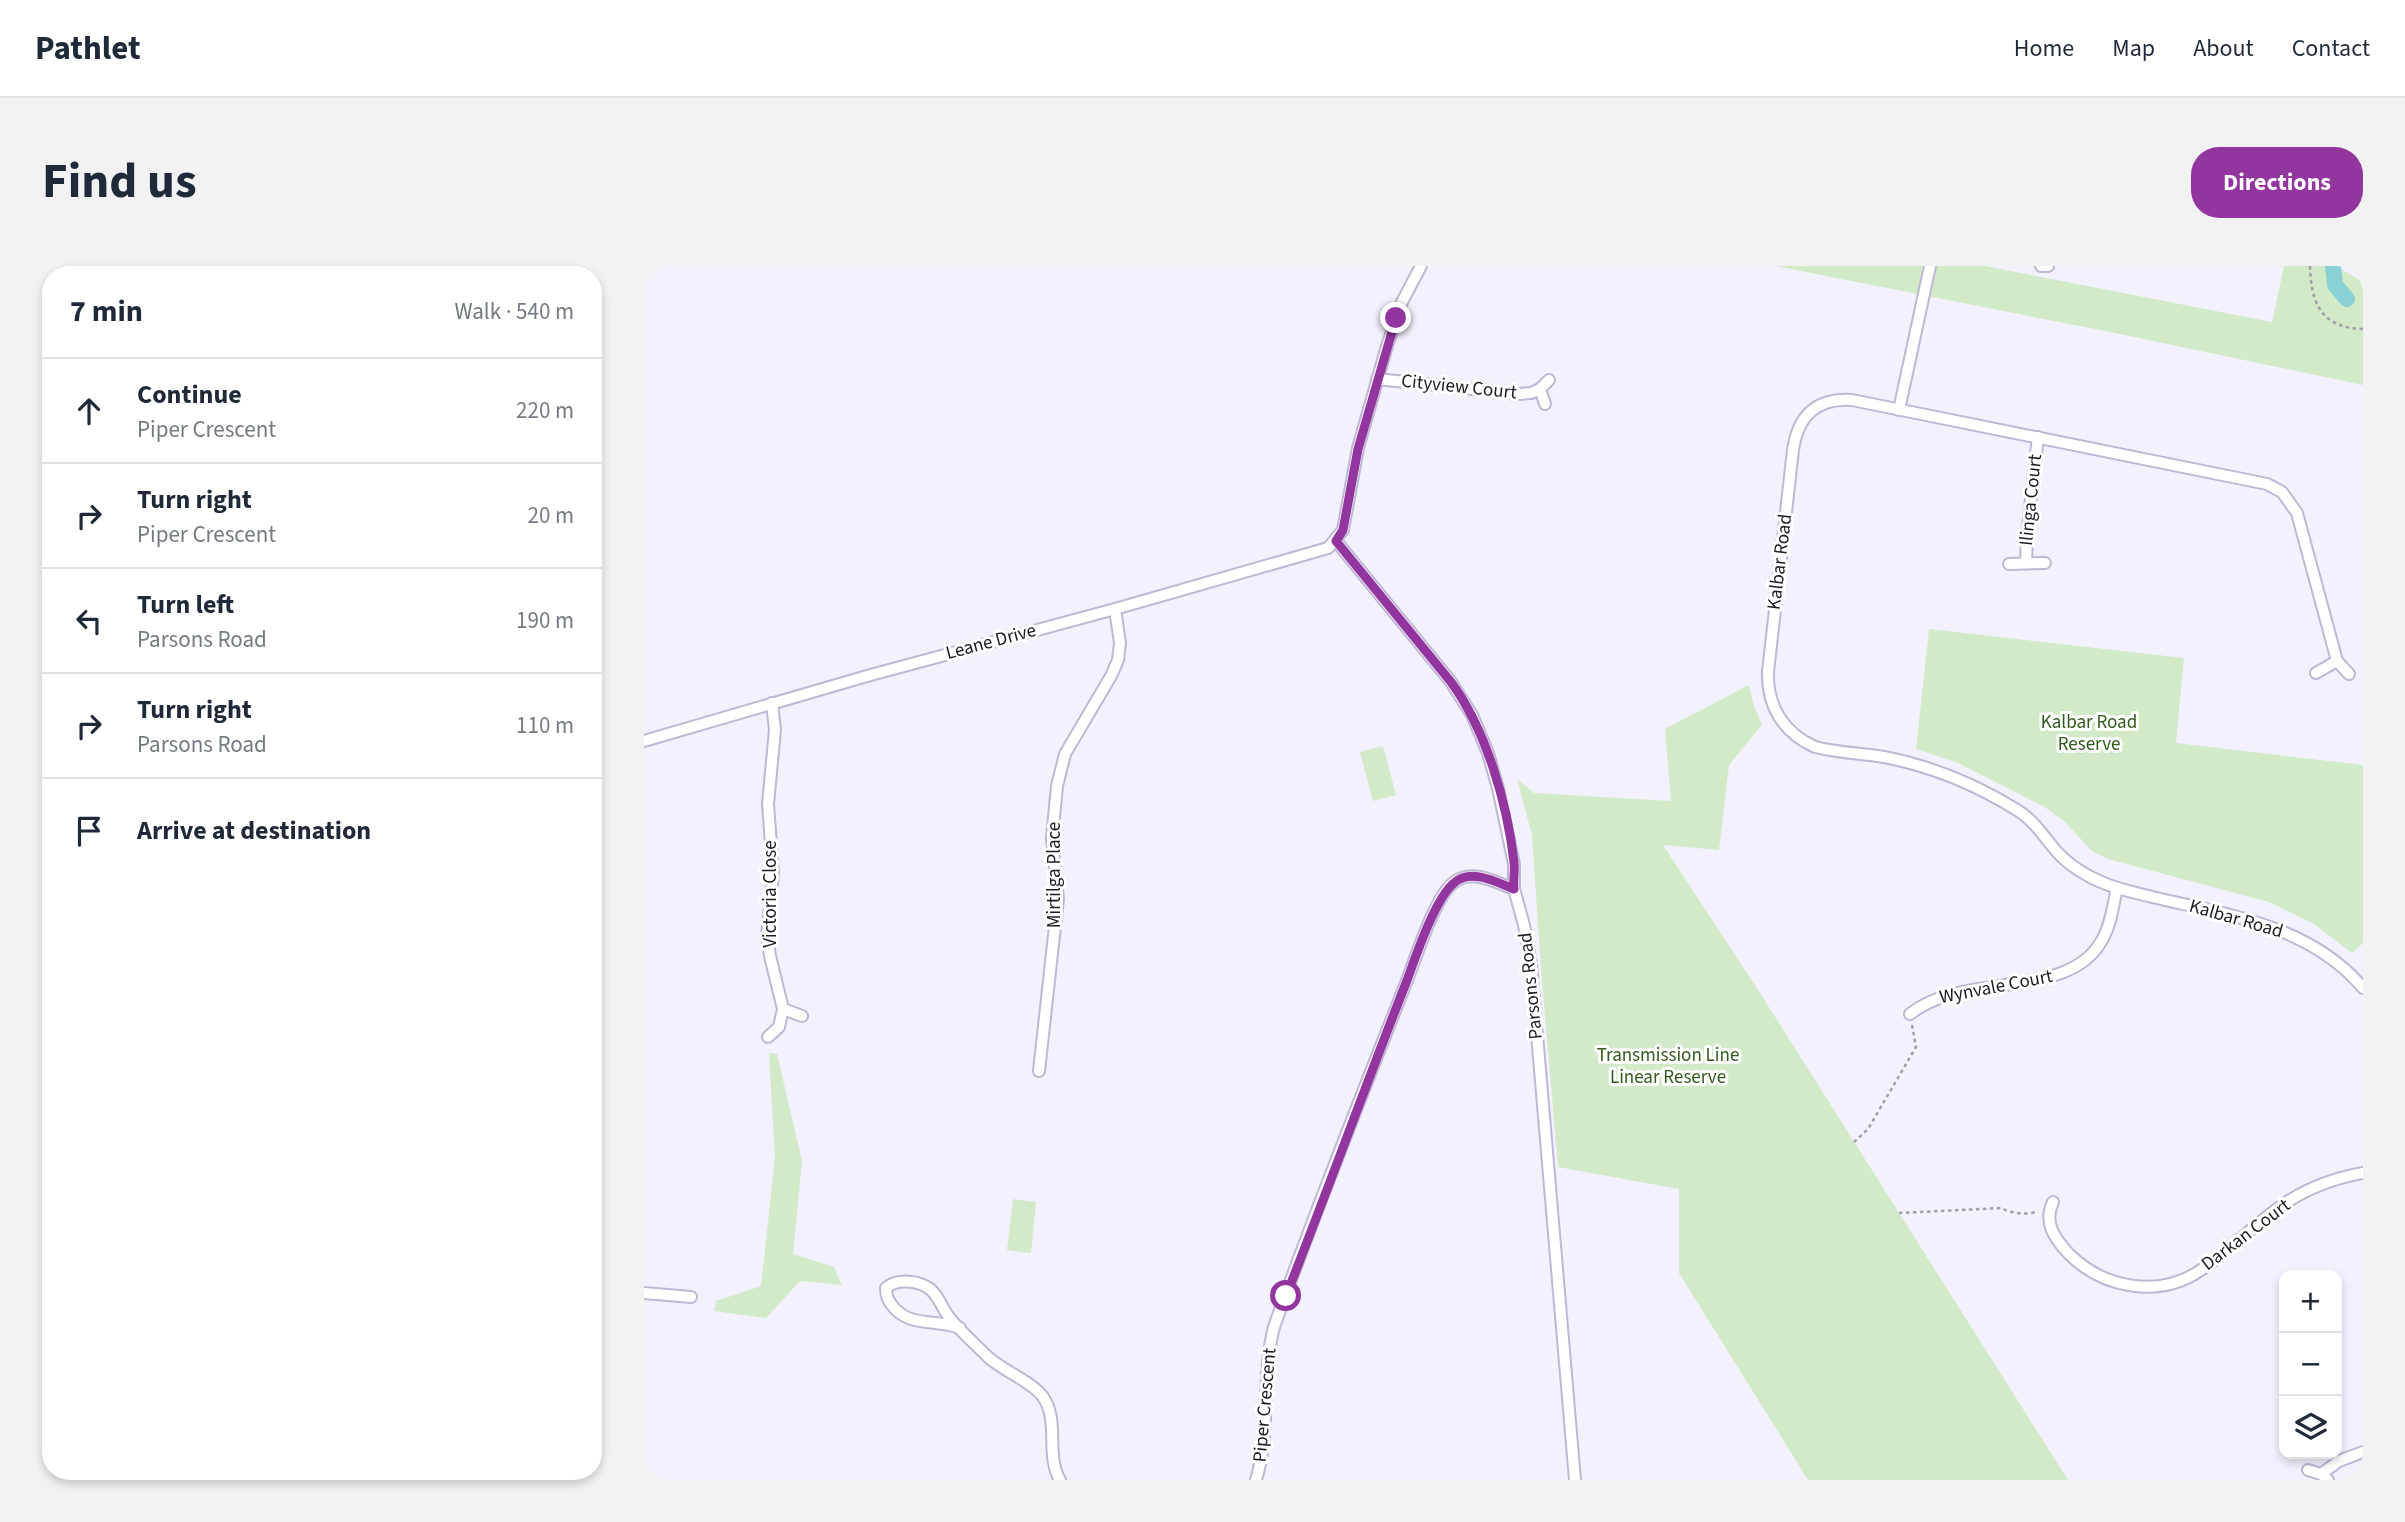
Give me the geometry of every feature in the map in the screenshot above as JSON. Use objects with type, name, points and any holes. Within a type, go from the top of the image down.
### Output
[{"type":"street","points":[[1336,541],[1343,530],[1358,449],[1377,379],[1402,302],[1421,266]]},
{"type":"street","points":[[1899,410],[1930,266]]},
{"type":"street","points":[[2041,266],[2048,266]]},
{"type":"street","name":"Cityview Court","points":[[1377,379],[1518,394],[1540,389]]},
{"type":"street","points":[[1545,404],[1540,389],[1549,380]]},
{"type":"street","name":"Kalbar Road","points":[[2337,661],[2297,513],[2282,492],[2259,482],[1852,400],[1833,400],[1815,408],[1797,429],[1768,672],[1769,693],[1775,712],[1796,736],[1815,747],[1911,763],[1937,771],[2015,808],[2032,821],[2056,850],[2075,867],[2095,879],[2117,888],[2282,930],[2316,947],[2347,971],[2363,988]]},
{"type":"street","name":"Ilinga Court","points":[[2026,563],[2038,437]]},
{"type":"street","name":"Leane Drive","points":[[644,741],[1323,550],[1336,541]]},
{"type":"street","name":"Parsons Road","points":[[1336,541],[1467,705],[1494,770],[1513,854],[1514,889],[1524,925],[1532,981],[1575,1480]]},
{"type":"street","points":[[2009,564],[2045,563]]},
{"type":"street","name":"Mirtilga Place","points":[[1038,1071],[1057,912],[1058,887],[1052,838],[1059,774],[1071,744],[1115,668],[1120,643],[1115,609]]},
{"type":"street","points":[[2316,673],[2337,661],[2349,674]]},
{"type":"street","name":"Victoria Close","points":[[772,703],[775,723],[768,804],[773,873],[767,936],[783,1009]]},
{"type":"street","name":"Piper Crescent","points":[[1256,1480],[1263,1442],[1268,1362],[1274,1327],[1423,940],[1444,895],[1458,880],[1481,877],[1514,889]]},
{"type":"street","name":"Wynvale Court","points":[[1910,1014],[1929,1002],[1953,993],[2060,975],[2080,966],[2094,953],[2104,938],[2117,888]]},
{"type":"street","points":[[768,1037],[779,1027],[783,1009],[802,1016]]},
{"type":"street","name":"Darkan Court","points":[[2053,1202],[2049,1217],[2052,1232],[2083,1266],[2103,1278],[2122,1284],[2157,1286],[2181,1280],[2201,1270],[2295,1197],[2332,1180],[2363,1173]]},
{"type":"street","points":[[960,1328],[907,1319],[888,1301],[886,1288],[892,1283],[902,1282],[928,1288],[936,1295],[946,1314],[960,1328],[997,1365],[1044,1398],[1051,1422],[1054,1466],[1060,1480]]},
{"type":"street","points":[[644,1293],[691,1297]]},
{"type":"street","points":[[2308,1470],[2325,1477],[2339,1461],[2363,1452]]},
{"type":"path","points":[[2310,266],[2311,290],[2318,307],[2337,324],[2363,329]]},
{"type":"path","points":[[1854,1142],[1868,1129],[1916,1047],[1910,1014]]},
{"type":"path","points":[[1899,1213],[2001,1208],[2009,1212],[2033,1213],[2053,1202]]},
{"type":"green space","points":[[1775,266],[1985,266],[2272,322],[2284,266],[2340,266],[2363,282],[2363,385],[2110,332]]},
{"type":"green space","name":"Kalbar Road Reserve","points":[[1929,629],[2184,658],[2176,743],[2363,765],[2363,943],[2352,953],[2314,924],[2269,902],[2108,859],[2092,851],[2064,821],[2043,806],[1958,763],[1916,749]]},
{"type":"green space","name":"Transmission Line Linear Reserve","points":[[1749,685],[1762,725],[1729,765],[1719,850],[1663,845],[1760,993],[2068,1480],[1808,1480],[1679,1273],[1679,1189],[1558,1167],[1532,835],[1517,779],[1534,793],[1671,801],[1665,729]]},
{"type":"green space","points":[[1383,746],[1396,795],[1373,801],[1360,752]]},
{"type":"green space","points":[[769,1053],[777,1054],[802,1161],[793,1254],[834,1267],[842,1285],[800,1281],[766,1318],[714,1311],[716,1301],[761,1286],[775,1158]]},
{"type":"green space","points":[[1013,1199],[1036,1202],[1031,1253],[1007,1250]]},
{"type":"waterway","points":[[2333,266],[2335,285],[2347,299]]},
{"type":"route","points":[[1286,1296],[1378,1053],[1423,940],[1447,889],[1458,880],[1474,876],[1514,889],[1513,854],[1494,770],[1467,705],[1336,541],[1343,530],[1358,449],[1396,318]]}]
